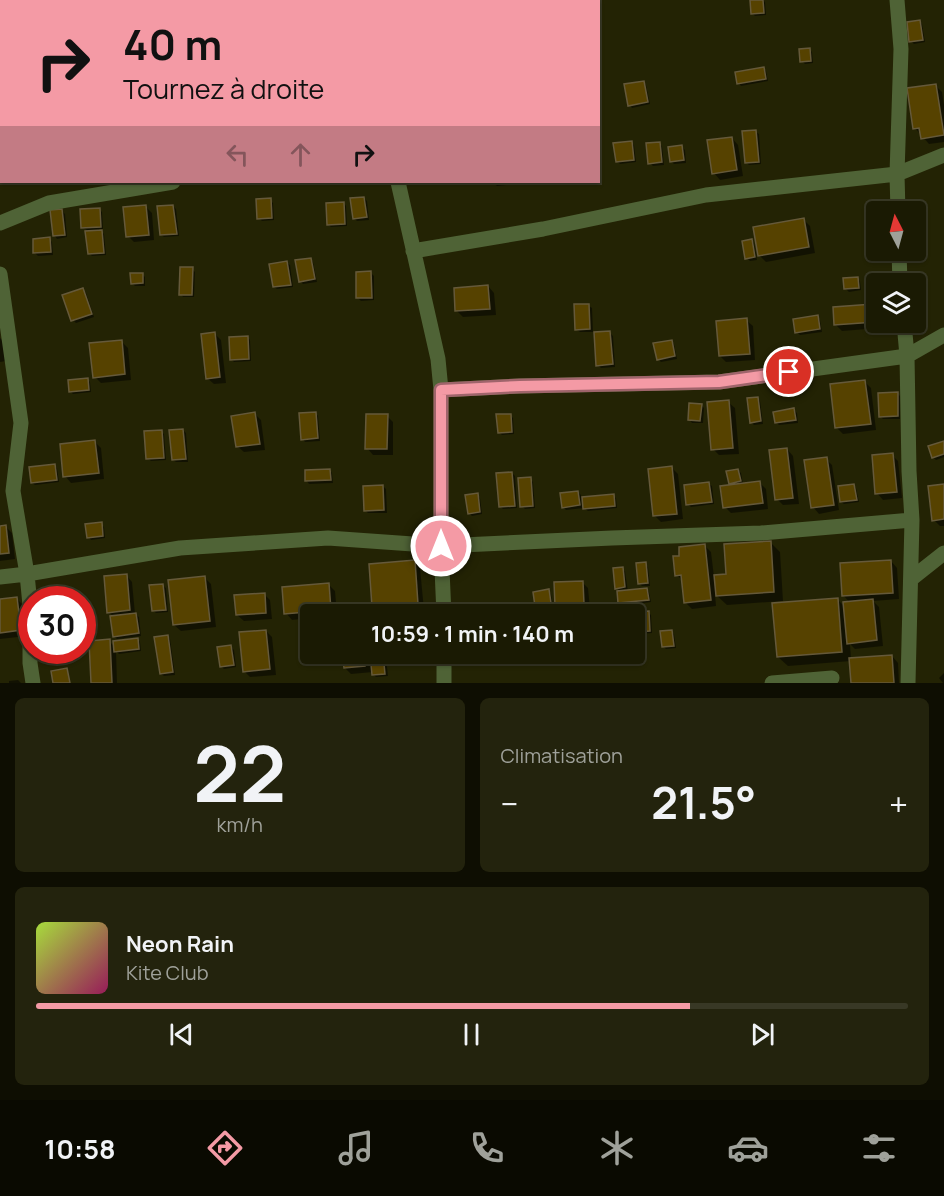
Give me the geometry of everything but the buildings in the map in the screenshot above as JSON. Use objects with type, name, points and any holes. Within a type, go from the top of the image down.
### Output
[{"type":"street","points":[[897,0],[901,49],[898,201]]},
{"type":"street","points":[[413,251],[543,229],[706,195],[897,174],[944,155]]},
{"type":"street","points":[[0,222],[49,203],[167,183]]},
{"type":"street","points":[[398,183],[438,359],[441,390],[441,546],[444,604]]},
{"type":"street","points":[[0,274],[21,423],[14,491],[27,574],[30,605],[30,663],[33,683]]},
{"type":"street","points":[[905,333],[912,520],[908,683]]},
{"type":"street","points":[[441,390],[719,382],[907,356],[944,335]]},
{"type":"street","points":[[0,577],[180,548],[328,538],[441,546],[761,533],[912,520]]},
{"type":"street","points":[[911,579],[944,554]]},
{"type":"street","points":[[444,664],[444,683]]},
{"type":"street","points":[[772,683],[832,678]]},
{"type":"route","points":[[441,546],[441,390],[719,382],[789,372]]}]
